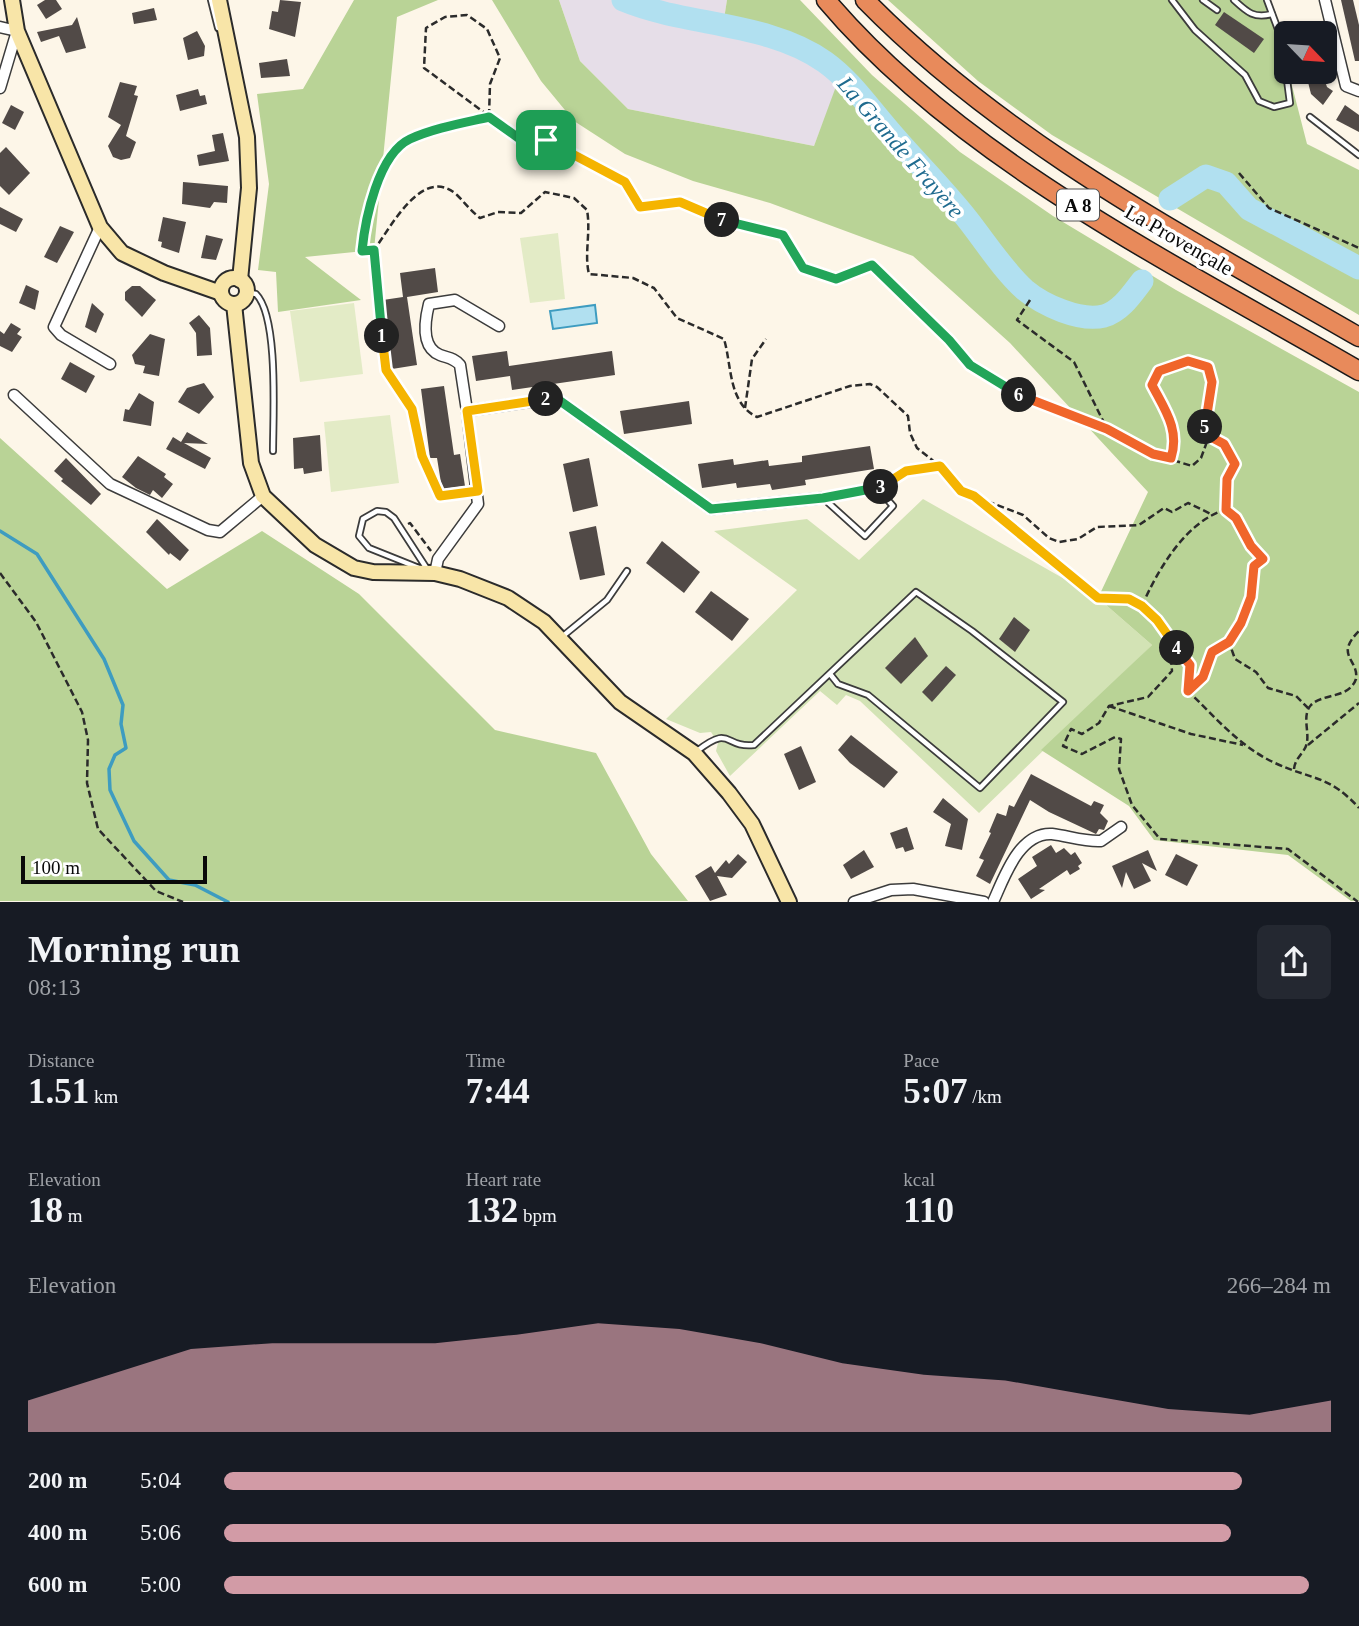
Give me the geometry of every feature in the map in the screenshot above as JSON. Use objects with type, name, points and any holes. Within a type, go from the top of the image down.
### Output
[{"type":"highway","name":"La Provençale","points":[[826,0],[880,56],[969,131],[1021,168],[1108,224],[1359,371]]},
{"type":"highway","name":"La Provençale","points":[[865,0],[951,81],[1052,155],[1359,337]]},
{"type":"main road","points":[[12,0],[17,32],[100,227],[122,253],[164,273],[221,293],[224,300],[234,304],[241,302],[243,286],[249,188],[246,120],[219,0]]},
{"type":"main road","points":[[221,293],[228,280],[243,286]]},
{"type":"main road","points":[[234,304],[251,463],[264,496],[315,545],[354,568],[373,572],[432,572],[484,586],[544,622],[620,702],[694,753],[744,814],[769,857],[789,901]]},
{"type":"main road","points":[[769,857],[778,901]]},
{"type":"street","points":[[1325,0],[1346,86],[1359,91]]},
{"type":"street","points":[[0,27],[17,32],[0,88]]},
{"type":"street","points":[[100,227],[54,327],[61,335],[110,364]]},
{"type":"street","points":[[432,572],[439,557],[478,504],[478,491],[460,365],[456,360],[436,354],[426,341],[425,319],[429,304],[456,300],[499,326]]},
{"type":"street","points":[[14,395],[110,484],[208,530],[220,532],[264,496]]},
{"type":"street","points":[[467,411],[556,398],[711,509],[823,498]]},
{"type":"street","points":[[993,901],[1017,855],[1030,841],[1042,834],[1101,841],[1121,827]]},
{"type":"street","points":[[854,901],[891,890],[913,889],[984,901]]},
{"type":"lane","points":[[211,0],[239,118],[246,120]]},
{"type":"lane","points":[[1171,0],[1195,30],[1245,75],[1259,101],[1274,107],[1290,103],[1288,84]]},
{"type":"lane","points":[[1203,0],[1217,10]]},
{"type":"lane","points":[[1234,0],[1250,15],[1262,17],[1272,14]]},
{"type":"lane","points":[[1267,0],[1275,21]]},
{"type":"lane","points":[[1310,117],[1359,155]]},
{"type":"lane","points":[[243,286],[256,294],[265,309],[274,365],[273,451]]},
{"type":"lane","points":[[878,489],[893,506],[866,536],[823,498],[878,489]]},
{"type":"lane","points":[[377,511],[386,512],[432,572],[369,548],[359,536],[363,519],[377,511]]},
{"type":"lane","points":[[560,639],[607,600],[627,571]]},
{"type":"lane","points":[[694,753],[715,737],[726,737],[742,746],[754,745],[916,592],[972,631],[1063,702],[980,788],[868,695],[838,684],[830,674]]},
{"type":"path","points":[[489,117],[490,84],[500,58],[487,29],[467,15],[445,17],[426,28],[424,68],[489,117],[524,142],[546,140],[625,182],[640,207],[680,202],[729,223],[783,235],[803,268],[836,279],[872,265],[942,332],[970,365],[1000,385],[1041,406],[1107,429],[1153,454],[1192,466],[1201,458],[1209,436]]},
{"type":"path","points":[[374,250],[362,251],[365,219],[384,168],[407,140],[489,117]]},
{"type":"path","points":[[1239,173],[1269,208],[1359,248]]},
{"type":"path","points":[[478,491],[440,496],[422,456],[412,409],[386,370],[374,250],[415,195],[431,186],[457,195],[480,218],[498,212],[521,213],[545,192],[574,198],[587,210],[590,243],[586,262],[589,274],[633,278],[654,288],[677,318],[724,339],[731,381],[745,411],[757,417],[850,386],[870,384],[877,387],[908,416],[910,433],[918,448],[940,466],[961,491],[1023,515],[1049,538],[1059,542],[1078,539],[1097,527],[1139,525],[1164,508],[1172,512],[1188,503],[1212,514]]},
{"type":"path","points":[[1030,300],[1017,320],[1073,362],[1107,429]]},
{"type":"path","points":[[745,411],[752,359],[766,339]]},
{"type":"path","points":[[1171,458],[1176,444],[1175,431],[1152,385],[1159,371],[1188,361],[1208,367],[1212,382],[1205,431],[1209,436],[1218,439],[1235,464],[1227,479],[1226,510]]},
{"type":"path","points":[[878,489],[906,471],[940,466]]},
{"type":"path","points":[[974,496],[1098,598],[1129,599],[1142,606],[1190,665],[1188,691],[1243,745],[1275,763],[1332,783],[1359,808]]},
{"type":"path","points":[[1142,606],[1152,578],[1170,552],[1212,514],[1226,510]]},
{"type":"path","points":[[1188,691],[1203,677],[1212,652],[1229,642],[1241,623],[1251,597],[1254,566],[1263,559],[1251,546],[1236,518],[1226,510]]},
{"type":"path","points":[[0,573],[36,622],[82,712],[88,740],[87,783],[98,830],[156,891],[183,901]]},
{"type":"path","points":[[1307,746],[1308,708],[1313,703],[1343,693],[1355,681],[1357,673],[1348,648],[1350,640],[1359,631]]},
{"type":"path","points":[[1169,637],[1172,671],[1148,697],[1109,706],[1099,723],[1082,734],[1071,729],[1063,746],[1082,754],[1115,737],[1121,739],[1119,769],[1132,805],[1160,839],[1288,849],[1358,901]]},
{"type":"path","points":[[1229,642],[1235,659],[1256,672],[1268,688],[1296,696],[1308,708]]},
{"type":"path","points":[[1294,769],[1294,760],[1307,746],[1359,703]]},
{"type":"path","points":[[1109,706],[1153,718],[1191,734],[1243,745]]},
{"type":"shaded area","points":[[559,0],[727,0],[724,19],[814,57],[839,81],[814,146],[628,109],[580,61]]},
{"type":"green space","points":[[354,0],[438,0],[397,17],[374,250],[305,257],[361,300],[278,312],[276,272],[258,270],[269,184],[257,94],[303,89]]},
{"type":"green space","points":[[492,0],[559,0],[580,61],[628,109],[814,146],[838,81],[814,57],[724,19],[727,0],[800,0],[872,75],[960,152],[1053,216],[1176,290],[1359,392],[1359,901],[1351,901],[1288,855],[1154,840],[1129,806],[1041,750],[1152,645],[1098,598],[1148,492],[1010,343],[913,256],[770,203],[693,181],[625,154],[574,121],[541,81]]},
{"type":"green space","points":[[888,0],[1270,0],[1275,21],[1274,84],[1292,84],[1307,144],[1359,170],[1359,315],[1052,135],[978,81]]},
{"type":"green space","points":[[558,233],[565,299],[530,303],[520,238]]},
{"type":"green space","points":[[354,303],[363,374],[300,382],[290,311]]},
{"type":"green space","points":[[390,415],[399,483],[331,492],[324,422]]},
{"type":"green space","points":[[0,438],[167,589],[262,531],[359,594],[495,730],[596,753],[651,854],[688,901],[0,901]]},
{"type":"green space","points":[[923,499],[1098,598],[1152,645],[979,813],[860,701],[846,695],[837,705],[820,691],[730,776],[716,751],[718,743],[711,732],[700,733],[666,719],[797,590],[714,531],[807,519],[859,560]]},
{"type":"water","points":[[595,305],[597,323],[553,329],[550,311]]},
{"type":"building","points":[[45,0],[56,0],[62,9],[46,19],[37,5]]},
{"type":"building","points":[[280,0],[301,2],[295,37],[269,29],[272,11],[278,12]]},
{"type":"building","points":[[1341,0],[1353,0],[1359,25],[1359,61],[1355,61]]},
{"type":"building","points":[[154,8],[157,20],[134,24],[132,13]]},
{"type":"building","points":[[1224,12],[1264,39],[1254,53],[1215,25]]},
{"type":"building","points":[[77,17],[86,48],[66,53],[59,36],[41,42],[37,32],[72,25]]},
{"type":"building","points":[[197,31],[205,46],[204,56],[188,60],[183,38]]},
{"type":"building","points":[[287,59],[290,76],[261,78],[259,63]]},
{"type":"building","points":[[120,82],[137,86],[134,95],[138,96],[126,136],[136,142],[130,158],[121,160],[113,157],[108,146],[121,125],[108,117]]},
{"type":"building","points":[[1308,84],[1326,84],[1333,91],[1323,105],[1311,94]]},
{"type":"building","points":[[198,89],[200,96],[205,95],[207,104],[180,111],[176,95]]},
{"type":"building","points":[[11,105],[24,112],[15,130],[2,123]]},
{"type":"building","points":[[1345,105],[1359,115],[1359,132],[1336,120]]},
{"type":"building","points":[[223,133],[229,161],[199,166],[197,155],[215,151],[212,135]]},
{"type":"building","points":[[6,147],[30,173],[9,195],[0,186],[0,153]]},
{"type":"building","points":[[183,182],[228,186],[227,203],[214,202],[210,208],[182,204]]},
{"type":"building","points":[[0,207],[23,219],[16,232],[0,224]]},
{"type":"building","points":[[163,217],[186,222],[179,253],[161,247],[162,242],[158,241]]},
{"type":"building","points":[[60,226],[74,232],[57,263],[44,257]]},
{"type":"building","points":[[206,235],[223,239],[216,260],[201,258]]},
{"type":"building","points":[[435,268],[438,292],[407,297],[417,365],[392,369],[383,300],[403,297],[400,273]]},
{"type":"building","points":[[26,285],[39,291],[35,310],[19,303]]},
{"type":"building","points":[[132,286],[140,286],[156,300],[142,317],[125,300],[125,292]]},
{"type":"building","points":[[92,303],[104,314],[96,333],[85,327]]},
{"type":"building","points":[[199,315],[210,328],[212,355],[197,356],[196,333],[189,323]]},
{"type":"building","points":[[11,323],[21,329],[17,334],[22,337],[12,352],[0,346],[0,331],[4,334]]},
{"type":"building","points":[[150,334],[165,339],[159,376],[143,373],[145,366],[135,364],[132,355]]},
{"type":"building","points":[[507,351],[509,366],[612,351],[615,375],[512,390],[510,376],[476,381],[472,356]]},
{"type":"building","points":[[70,362],[95,376],[86,393],[61,379]]},
{"type":"building","points":[[204,383],[214,397],[199,414],[178,402],[187,388]]},
{"type":"building","points":[[444,386],[454,455],[460,454],[465,486],[442,489],[437,458],[430,458],[421,389]]},
{"type":"building","points":[[139,393],[154,402],[151,426],[123,421],[125,409],[129,410]]},
{"type":"building","points":[[689,401],[692,424],[624,434],[620,411]]},
{"type":"building","points":[[187,432],[208,444],[184,443],[211,458],[205,469],[166,449],[173,437],[181,442]]},
{"type":"building","points":[[320,435],[322,471],[304,474],[303,468],[294,469],[293,438]]},
{"type":"building","points":[[870,446],[874,469],[805,480],[806,485],[772,490],[770,484],[737,488],[736,483],[702,488],[698,464],[733,459],[734,465],[768,460],[769,466],[802,462],[802,456]]},
{"type":"building","points":[[138,456],[166,474],[164,477],[173,484],[162,498],[153,490],[150,495],[136,488],[122,477]]},
{"type":"building","points":[[66,458],[101,494],[91,505],[61,481],[63,479],[54,471]]},
{"type":"building","points":[[589,458],[598,506],[573,512],[563,464]]},
{"type":"building","points":[[157,519],[189,550],[180,561],[170,553],[169,555],[146,532]]},
{"type":"building","points":[[596,526],[605,575],[580,580],[569,532]]},
{"type":"building","points":[[662,541],[700,572],[684,593],[646,563]]},
{"type":"building","points":[[711,591],[749,619],[732,641],[695,612]]},
{"type":"building","points":[[1014,617],[1030,630],[1015,652],[999,639]]},
{"type":"building","points":[[915,637],[928,656],[901,684],[885,668]]},
{"type":"building","points":[[946,666],[956,675],[932,702],[922,692]]},
{"type":"building","points":[[851,735],[898,772],[884,788],[850,763],[838,750]]},
{"type":"building","points":[[801,746],[816,782],[799,790],[784,754]]},
{"type":"building","points":[[1031,774],[1091,806],[1094,801],[1104,805],[1100,813],[1108,821],[1104,830],[1099,829],[1096,834],[1030,800],[990,884],[976,876],[984,860],[979,858],[997,813],[1006,816],[1009,805],[1014,807]]},
{"type":"building","points":[[943,798],[968,819],[962,850],[945,846],[951,824],[933,812]]},
{"type":"building","points":[[907,827],[914,849],[905,852],[903,847],[896,849],[890,833]]},
{"type":"building","points":[[1051,845],[1056,853],[1064,848],[1071,855],[1075,852],[1082,863],[1078,866],[1080,869],[1070,875],[1067,870],[1039,889],[1045,890],[1031,899],[1018,879],[1037,866],[1032,857]]},
{"type":"building","points":[[864,850],[874,867],[851,879],[843,865]]},
{"type":"building","points":[[1148,850],[1157,871],[1142,863],[1151,881],[1134,889],[1126,872],[1122,888],[1112,866]]},
{"type":"building","points":[[738,854],[747,862],[732,878],[717,876],[727,895],[710,901],[695,876],[711,866],[715,873],[726,860],[729,864]]},
{"type":"building","points":[[1176,854],[1198,865],[1187,886],[1165,875]]},
{"type":"waterway","name":"La Grande Frayère","points":[[623,0],[673,15],[779,39],[825,62],[850,85],[948,196],[1009,274],[1025,290],[1042,301],[1062,311],[1084,317],[1104,316],[1121,306],[1142,281]]},
{"type":"waterway","name":"La Grande Frayère","points":[[1170,199],[1206,176],[1226,183],[1249,209],[1359,268]]},
{"type":"waterway","points":[[0,531],[37,554],[104,659],[123,705],[121,724],[126,748],[115,755],[109,769],[110,790],[134,841],[169,880],[195,885],[228,902]]},
{"type":"route","points":[[489,117],[524,142],[546,140],[625,182],[640,207],[680,202],[729,223],[783,235],[803,268],[836,279],[872,265],[949,340],[970,365],[1000,385],[1041,406],[1107,429],[1153,454],[1171,458],[1176,444],[1175,431],[1152,385],[1159,371],[1188,361],[1208,367],[1212,382],[1205,431],[1224,444],[1228,457],[1234,460],[1235,464],[1227,479],[1226,510],[1236,518],[1251,546],[1263,559],[1254,566],[1251,597],[1235,635],[1209,655],[1209,663],[1203,677],[1194,688],[1188,691],[1190,665],[1157,620],[1142,606],[1129,599],[1098,598],[974,496],[961,491],[940,466],[906,471],[878,489],[823,498],[711,509],[628,453],[556,398],[467,411],[478,491],[440,496],[422,456],[412,409],[392,375],[386,370],[374,250],[362,251],[365,219],[384,168],[407,140],[489,117]]}]
